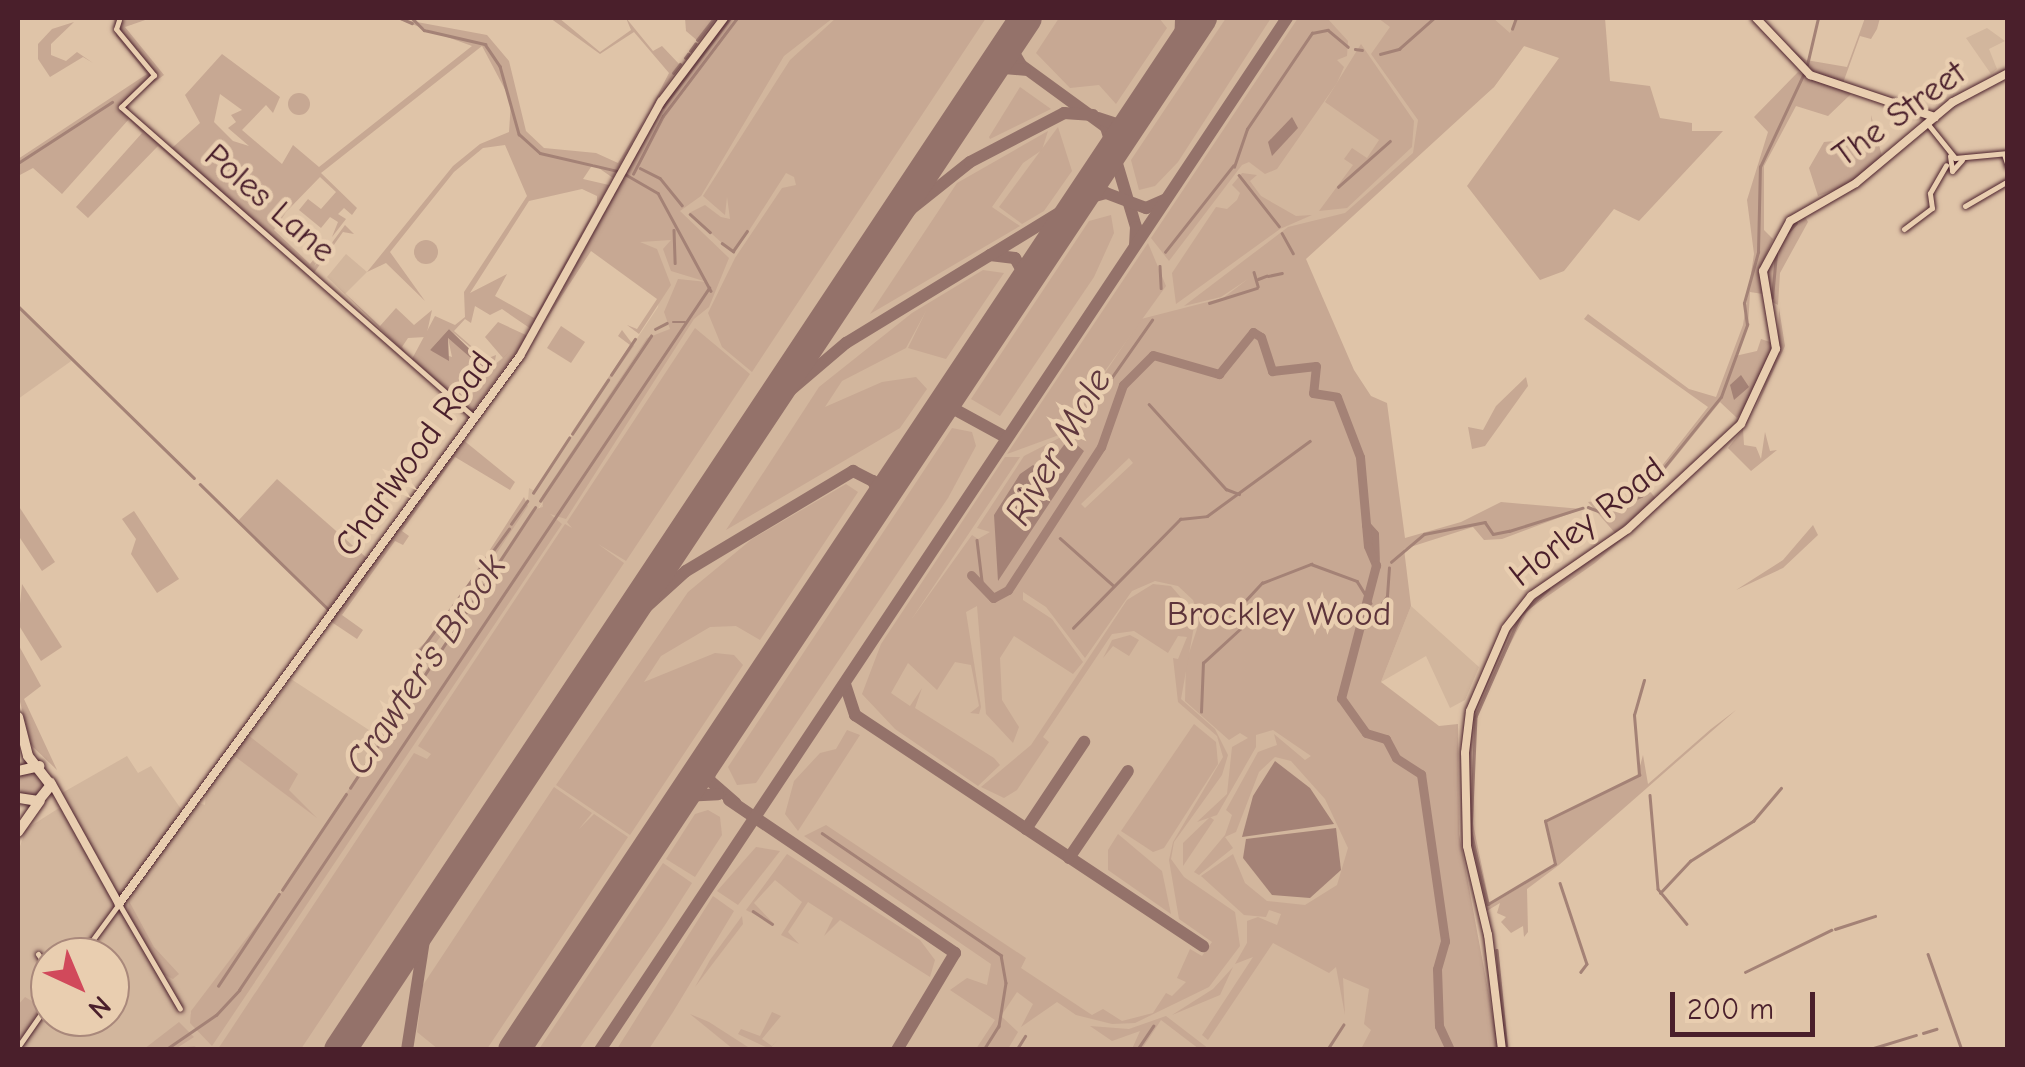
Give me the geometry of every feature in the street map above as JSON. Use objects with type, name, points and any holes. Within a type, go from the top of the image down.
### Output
[{"type":"main road","points":[[18,716],[28,756],[50,779],[41,800],[18,832]]},
{"type":"main road","points":[[18,771],[40,766]]},
{"type":"main road","points":[[18,798],[41,800]]},
{"type":"street","name":"Charlwood Road","points":[[119,904],[534,335],[662,102],[724,18]]},
{"type":"street","points":[[1756,18],[1810,75],[1931,120],[1950,156],[1962,160],[2006,154],[2008,166]]},
{"type":"street","name":"Poles Lane","points":[[119,20],[117,30],[154,74],[121,102],[123,108],[475,418]]},
{"type":"street","name":"The Street","points":[[1822,198],[1858,182],[1931,120],[2008,72]]},
{"type":"street","points":[[1904,229],[1932,208],[1930,193],[1950,156]]},
{"type":"street","points":[[1946,165],[1954,171],[1962,160]]},
{"type":"street","points":[[1965,206],[2008,180]]},
{"type":"street","name":"Horley Road","points":[[1502,1050],[1488,935],[1466,842],[1465,736],[1475,696],[1506,628],[1531,596],[1628,529],[1714,456],[1742,422],[1777,346],[1764,264],[1788,223],[1822,198]]},
{"type":"street","points":[[50,779],[180,1009]]},
{"type":"street","points":[[41,800],[62,804]]},
{"type":"street","points":[[95,937],[119,904]]},
{"type":"shaded area","points":[[791,18],[1516,18],[1511,34],[1524,46],[1494,87],[1293,260],[1270,709],[1326,735],[1393,1049],[18,1049],[18,852],[26,829],[67,803],[62,793],[127,756],[138,773],[151,766],[188,819],[199,803],[205,805],[206,793],[291,679],[372,732],[528,500],[529,488],[535,491],[658,307],[660,287],[591,241]],"holes":[[[654,336],[234,967],[189,1015],[279,895]]]},
{"type":"shaded area","points":[[1987,28],[2005,41],[1989,49],[1997,69],[1991,74],[1966,38]]},
{"type":"shaded area","points":[[1292,117],[1298,128],[1272,156],[1268,142]]},
{"type":"shaded area","points":[[346,254],[367,272],[345,294],[327,277]]},
{"type":"shaded area","points":[[22,309],[74,359],[18,399],[18,312]]},
{"type":"shaded area","points":[[449,329],[490,369],[523,340],[487,372],[448,338],[449,361],[430,350]]},
{"type":"shaded area","points":[[1741,375],[1749,387],[1734,400],[1730,385]]},
{"type":"shaded area","points":[[1069,438],[1084,451],[998,581],[994,515],[1020,474],[1033,465],[1044,472]]},
{"type":"shaded area","points":[[1411,606],[1479,667],[1465,700],[1450,708],[1426,656],[1381,682]]},
{"type":"shaded area","points":[[1275,761],[1310,788],[1334,824],[1242,837],[1253,796]]},
{"type":"shaded area","points":[[1336,828],[1341,870],[1310,898],[1272,895],[1243,858],[1246,839]]},
{"type":"green space","points":[[114,18],[151,18],[125,27],[164,75],[123,105],[172,148],[200,123],[185,95],[222,54],[280,97],[273,113],[266,105],[242,130],[282,164],[293,145],[319,167],[472,46],[395,18],[487,35],[509,61],[526,131],[544,148],[596,153],[618,163],[649,111],[613,178],[593,164],[583,179],[609,185],[531,329],[502,309],[490,315],[475,306],[471,323],[465,319],[454,331],[486,359],[496,355],[494,366],[503,358],[485,337],[498,322],[528,336],[472,412],[412,359],[435,316],[455,325],[465,317],[464,292],[527,196],[505,145],[483,148],[454,172],[390,252],[425,301],[386,263],[367,272],[453,166],[480,144],[509,132],[511,101],[482,46],[321,173],[357,208],[352,215],[344,208],[338,214],[346,219],[332,237],[338,222],[330,217],[321,228],[299,210],[308,199],[321,209],[336,192],[320,177],[286,212],[274,230],[310,264],[328,242],[314,267],[345,225],[354,234],[343,232],[311,277],[158,146],[88,218],[76,207],[142,133],[129,119],[62,194],[33,168],[18,176],[18,159],[147,74],[116,36]],"holes":[[[220,94],[242,110],[231,115],[236,122],[228,128],[249,146],[233,141],[214,122]],[[582,189],[597,196],[597,204],[534,318],[495,296],[507,274],[470,293],[529,201]],[[449,329],[476,352],[475,359],[448,338],[452,357],[430,350]]]},
{"type":"green space","points":[[550,18],[559,18],[600,52],[631,30],[626,18],[653,51],[662,46],[680,65],[651,108],[669,73],[634,32],[600,54]]},
{"type":"green space","points":[[685,18],[720,18],[699,42],[686,31]]},
{"type":"green space","points":[[730,18],[833,18],[784,56],[701,196],[680,211],[729,258],[709,307],[694,319],[566,519],[550,514],[562,524],[212,1046],[190,1023],[191,1011],[280,894],[532,510],[543,507],[542,496],[647,338],[670,329],[664,312],[678,279],[707,282],[671,271],[663,249],[671,240],[640,242],[657,249],[671,285],[639,334],[627,325],[637,329],[657,299],[591,251],[545,322],[660,110]]},
{"type":"green space","points":[[836,18],[986,18],[752,372],[722,347],[708,313],[735,258],[782,188],[796,185],[794,177],[786,173],[734,254],[689,213],[705,205],[730,219],[727,197],[725,215],[703,196],[790,60]]},
{"type":"green space","points":[[1059,18],[1159,18],[1167,28],[1116,104],[1099,85],[1070,88],[1036,53]]},
{"type":"green space","points":[[1226,18],[1271,18],[1178,162],[1155,186],[1139,190],[1131,160]]},
{"type":"green space","points":[[1298,18],[1327,18],[1348,41],[1347,56],[1337,60],[1344,67],[1337,83],[1277,169],[1265,174],[1249,162],[1242,165],[1169,261],[1151,238]]},
{"type":"green space","name":"Brockley Wood","points":[[1378,18],[1493,18],[1510,33],[1516,18],[1605,18],[1610,81],[1650,86],[1660,118],[1692,123],[1692,131],[1723,131],[1639,221],[1614,209],[1564,271],[1540,280],[1467,186],[1559,58],[1524,46],[1494,87],[1306,259],[1354,370],[1371,396],[1387,403],[1405,538],[1461,522],[1501,502],[1582,509],[1502,539],[1484,540],[1473,527],[1404,549],[1411,606],[1381,682],[1439,726],[1458,724],[1459,834],[1499,1049],[1361,1049],[1371,1030],[1364,1024],[1369,989],[1343,978],[1345,1015],[1336,967],[1329,973],[1273,943],[1208,1040],[1202,1035],[1253,957],[1235,964],[1247,943],[1247,921],[1258,917],[1277,925],[1281,914],[1269,910],[1266,917],[1244,915],[1201,876],[1233,854],[1245,883],[1267,901],[1305,905],[1337,885],[1348,848],[1325,799],[1291,761],[1275,757],[1259,772],[1236,832],[1225,837],[1233,848],[1199,875],[1194,872],[1225,835],[1232,815],[1226,810],[1258,752],[1277,745],[1274,734],[1305,760],[1311,756],[1273,730],[1256,735],[1256,747],[1217,815],[1197,822],[1227,794],[1232,747],[1248,738],[1240,733],[1229,740],[1185,701],[1186,662],[1200,620],[1193,600],[1178,586],[1155,581],[1132,591],[1085,658],[1046,607],[1023,592],[1023,600],[1052,619],[1083,662],[1073,674],[1014,636],[1000,658],[1002,700],[1019,727],[1013,743],[986,714],[977,606],[966,612],[981,707],[979,714],[970,713],[979,706],[971,665],[955,662],[937,690],[908,663],[891,693],[910,706],[922,688],[915,708],[994,758],[1000,765],[978,786],[895,729],[862,694],[881,644],[1005,457],[1020,457],[911,620],[972,535],[978,539],[990,532],[977,528],[1024,456],[1063,436],[1141,319],[1223,298],[1248,279],[1221,297],[1184,306],[1288,227],[1345,213],[1413,153],[1418,120],[1371,54],[1390,27]],"holes":[[[1129,458],[1133,463],[1085,508],[1081,504]]]},
{"type":"green space","points":[[1865,18],[1880,18],[1871,39],[1860,36],[1843,83],[1804,67],[1783,42],[1806,60],[1847,67]]},
{"type":"green space","points":[[74,22],[51,44],[51,55],[66,61],[77,52],[93,63],[83,57],[50,77],[38,59],[38,44],[52,29]]},
{"type":"green space","points":[[1361,44],[1414,121],[1412,147],[1347,208],[1319,211],[1353,165],[1344,159],[1352,148],[1367,158],[1379,140],[1325,102]]},
{"type":"green space","points":[[1798,72],[1851,94],[1828,116],[1796,106],[1764,166],[1764,230],[1773,239],[1761,266],[1763,294],[1750,292],[1748,326],[1735,356],[1757,351],[1761,339],[1773,343],[1768,360],[1737,418],[1720,402],[1649,490],[1656,499],[1615,533],[1588,502],[1639,495],[1708,407],[1584,319],[1588,314],[1689,389],[1716,397],[1743,325],[1754,254],[1747,200],[1768,132],[1754,117]]},
{"type":"green space","points":[[1020,87],[1051,109],[990,139],[989,137]]},
{"type":"green space","points":[[299,93],[307,96],[307,112],[299,115],[291,112],[288,104],[291,96]]},
{"type":"green space","points":[[1871,115],[1882,156],[1848,185],[1818,196],[1809,168],[1824,142],[1834,141],[1839,151],[1865,131],[1873,144]]},
{"type":"green space","points":[[1058,127],[1072,171],[1044,211],[1022,224],[999,207]]},
{"type":"green space","points":[[1048,131],[1042,150],[1023,163],[992,207],[1020,226],[870,314],[957,183]]},
{"type":"green space","points":[[1242,173],[1257,175],[1250,181],[1261,196],[1296,216],[1312,215],[1280,229],[1176,304],[1172,273],[1216,207],[1227,209],[1237,200],[1240,193],[1232,185]]},
{"type":"green space","points":[[1111,215],[1114,233],[1094,277],[1000,416],[971,399],[1089,221]]},
{"type":"green space","points":[[1804,215],[1808,222],[1780,273],[1778,305],[1768,300],[1767,267],[1787,228]]},
{"type":"green space","points":[[426,240],[438,252],[426,264],[414,252]]},
{"type":"green space","points":[[1148,243],[1166,286],[1059,435],[1007,454]]},
{"type":"green space","points":[[983,270],[1004,273],[946,359],[908,348],[926,311],[906,348],[842,381],[825,407],[882,382],[916,377],[927,389],[900,428],[726,530],[819,387],[912,313]]},
{"type":"green space","points":[[336,285],[380,326],[396,308],[414,325],[432,310],[426,337],[408,338],[402,347],[408,356]]},
{"type":"green space","points":[[1779,308],[1785,346],[1755,411],[1777,352]]},
{"type":"green space","points":[[561,326],[585,342],[571,363],[547,348]]},
{"type":"green space","points":[[695,328],[750,374],[626,561],[598,544],[624,563],[301,1049],[218,1049],[414,753],[427,759],[431,754],[418,746],[565,524],[572,528],[567,522]]},
{"type":"green space","points":[[622,330],[634,346],[570,435],[630,345],[618,336]]},
{"type":"green space","points":[[1526,377],[1528,386],[1485,446],[1472,449],[1468,427],[1483,430],[1496,406]]},
{"type":"green space","points":[[952,428],[972,432],[976,446],[948,498],[756,783],[737,785],[728,767]]},
{"type":"green space","points":[[1743,429],[1744,445],[1756,447],[1761,459],[1765,432],[1770,451],[1777,450],[1751,471],[1728,448]]},
{"type":"green space","points":[[462,439],[515,482],[510,490],[455,457],[402,531],[409,536],[403,545],[395,541],[342,615],[363,630],[357,639],[330,621]]},
{"type":"green space","points":[[277,479],[368,559],[328,609],[238,521]]},
{"type":"green space","points":[[1690,480],[1595,563],[1528,610],[1490,683],[1476,719],[1473,824],[1490,905],[1557,865],[1545,821],[1637,777],[1643,755],[1648,784],[1736,710],[1559,865],[1527,889],[1528,932],[1524,937],[1523,926],[1511,933],[1501,922],[1506,917],[1497,913],[1500,903],[1485,912],[1468,835],[1466,759],[1472,708],[1502,638],[1530,599]]},
{"type":"green space","points":[[846,484],[858,492],[760,640],[736,626],[710,627],[661,656],[644,682],[715,653],[734,655],[743,665],[630,835],[556,785],[688,592],[752,539]]},
{"type":"green space","points":[[524,497],[528,506],[447,628],[424,658],[412,655],[438,630]]},
{"type":"green space","points":[[18,505],[55,562],[42,571],[18,535]]},
{"type":"green space","points":[[134,511],[179,579],[157,593],[131,554],[136,539],[122,519]]},
{"type":"green space","points":[[1813,525],[1818,535],[1783,568],[1736,590],[1783,560]]},
{"type":"green space","points":[[22,584],[62,647],[41,661],[18,624]]},
{"type":"green space","points":[[1153,584],[1171,586],[1196,615],[1181,699],[1215,729],[1228,755],[1222,775],[1174,842],[1171,859],[1184,877],[1235,912],[1240,946],[1209,987],[1135,1023],[1112,1024],[1076,1015],[1057,1002],[1021,1027],[1033,1004],[1017,992],[1001,1016],[1018,1032],[1008,1049],[976,1049],[995,1020],[950,990],[967,978],[987,985],[991,964],[804,836],[826,825],[1026,958],[1021,968],[1092,1015],[1103,1009],[1122,1021],[1153,1013],[1166,993],[1172,996],[1186,982],[1177,978],[1190,949],[1202,956],[1212,942],[1179,919],[1169,860],[1173,842],[1223,757],[1217,736],[1178,702],[1173,658],[1178,659],[1187,637],[1178,636],[1168,653],[1134,631],[1112,634],[1043,737],[1049,742],[1017,790],[1004,798],[981,787],[1031,745],[1127,600]]},
{"type":"green space","points":[[1130,635],[1139,640],[1129,656],[1113,646],[1103,658],[1112,640]]},
{"type":"green space","points":[[18,644],[41,686],[24,699],[57,770],[31,745],[18,694]]},
{"type":"green space","points":[[1194,724],[1216,742],[1218,764],[1164,848],[1153,852],[1121,831]]},
{"type":"green space","points":[[847,730],[860,735],[798,831],[785,814],[794,781],[820,753],[836,749]]},
{"type":"green space","points":[[248,735],[298,774],[289,790],[317,818],[233,755]]},
{"type":"green space","points":[[39,771],[46,787],[39,797],[21,797],[18,775]]},
{"type":"green space","points":[[554,787],[592,813],[579,829],[594,814],[628,837],[487,1049],[438,1049],[417,1032],[423,985]]},
{"type":"green space","points":[[708,810],[720,817],[722,835],[695,877],[666,859],[695,814]]},
{"type":"green space","points":[[1210,817],[1214,820],[1183,866],[1183,843]]},
{"type":"green space","points":[[1118,834],[1162,871],[1171,914],[1108,870],[1108,850]]},
{"type":"green space","points":[[756,847],[780,851],[738,905],[717,891]]},
{"type":"green space","points":[[787,854],[920,940],[935,960],[930,977],[840,920],[824,936],[833,918],[808,902],[788,932],[799,944],[781,935],[802,902],[775,880],[754,903],[775,925],[746,910]]},
{"type":"green space","points":[[663,863],[692,883],[665,925],[579,1049],[539,1049]]},
{"type":"green space","points":[[713,896],[734,911],[673,1012],[649,1049],[617,1049]]},
{"type":"green space","points":[[129,901],[154,947],[179,974],[173,979],[163,974],[128,913]]},
{"type":"green space","points":[[742,916],[743,924],[695,987],[710,960]]},
{"type":"green space","points":[[1233,967],[1220,995],[1172,1015],[1213,989]]},
{"type":"green space","points":[[25,997],[30,1000],[30,1024],[18,1042],[18,1005]]},
{"type":"green space","points":[[772,1012],[781,1016],[762,1039],[772,1046],[778,1039],[770,1049],[738,1034],[741,1029],[760,1036]]},
{"type":"green space","points":[[690,1014],[709,1022],[751,1049],[733,1049]]},
{"type":"green space","points":[[1166,1016],[1209,1049],[1199,1049],[1161,1020],[1142,1049],[1132,1049],[1140,1031],[1112,1041],[1090,1026],[1129,1029]]},
{"type":"green space","points":[[179,1022],[194,1037],[177,1048],[196,1046],[191,1049],[144,1049]]},
{"type":"waterway","points":[[400,18],[412,23]]},
{"type":"waterway","name":"River Mole","points":[[412,18],[424,30],[485,44],[500,66],[519,134],[540,153],[618,171]]},
{"type":"waterway","points":[[697,40],[714,18]]},
{"type":"waterway","points":[[663,107],[730,18]]},
{"type":"waterway","points":[[633,174],[663,116],[737,18]]},
{"type":"waterway","points":[[1380,54],[1399,49],[1434,18]]},
{"type":"waterway","points":[[1512,29],[1516,18]]},
{"type":"waterway","points":[[1807,65],[1818,18]]},
{"type":"waterway","points":[[1234,167],[1247,129],[1312,33],[1328,30],[1348,47]]},
{"type":"waterway","points":[[690,51],[695,44]]},
{"type":"waterway","points":[[1355,49],[1362,50]]},
{"type":"waterway","points":[[685,58],[688,54]]},
{"type":"waterway","points":[[673,73],[680,64]]},
{"type":"waterway","points":[[1588,507],[1604,513],[1641,496],[1721,397],[1747,325],[1744,303],[1758,252],[1760,167],[1803,75]]},
{"type":"waterway","points":[[18,163],[112,102]]},
{"type":"waterway","points":[[1338,187],[1390,141]]},
{"type":"waterway","points":[[1165,252],[1233,166]]},
{"type":"waterway","points":[[640,168],[660,178],[682,205]]},
{"type":"waterway","name":"River Mole","points":[[625,174],[658,193],[711,291]]},
{"type":"waterway","points":[[1239,175],[1279,226]]},
{"type":"waterway","points":[[690,214],[710,232]]},
{"type":"waterway","points":[[1787,233],[1796,223]]},
{"type":"waterway","points":[[674,230],[675,263]]},
{"type":"waterway","points":[[722,243],[733,251],[747,231]]},
{"type":"waterway","points":[[1282,233],[1293,253]]},
{"type":"waterway","points":[[1772,298],[1776,254]]},
{"type":"waterway","points":[[1160,266],[1161,288]]},
{"type":"waterway","points":[[1254,272],[1258,286]]},
{"type":"waterway","points":[[1268,276],[1282,273]]},
{"type":"waterway","points":[[1258,279],[1266,276]]},
{"type":"waterway","name":"Crawter's Brook","points":[[165,1050],[216,1015],[239,990],[709,288]]},
{"type":"waterway","points":[[1209,303],[1257,288]]},
{"type":"waterway","points":[[18,306],[194,478]]},
{"type":"waterway","points":[[1070,437],[1152,320]]},
{"type":"waterway","points":[[673,322],[685,322]]},
{"type":"waterway","points":[[655,329],[667,323]]},
{"type":"waterway","name":"River Mole","points":[[971,575],[993,598],[1008,590],[1101,447],[1123,385],[1153,355],[1219,374],[1253,332],[1261,337],[1272,371],[1316,366],[1313,393],[1337,397],[1360,457],[1368,546],[1376,565],[1341,698],[1366,733],[1386,739],[1396,758],[1421,774],[1445,941],[1437,969],[1439,1026],[1450,1050]]},
{"type":"waterway","points":[[540,501],[651,336]]},
{"type":"waterway","points":[[611,375],[635,339]]},
{"type":"waterway","points":[[572,434],[608,380]]},
{"type":"waterway","points":[[1149,404],[1226,489],[1239,494]]},
{"type":"waterway","points":[[533,493],[569,438]]},
{"type":"waterway","points":[[1073,628],[1180,519],[1207,516],[1310,441]]},
{"type":"waterway","points":[[200,484],[328,609]]},
{"type":"waterway","points":[[511,524],[527,501]]},
{"type":"waterway","points":[[350,788],[535,507]]},
{"type":"waterway","points":[[1391,562],[1424,534],[1485,522],[1493,534],[1582,508]]},
{"type":"waterway","points":[[1366,525],[1374,534],[1375,559]]},
{"type":"waterway","points":[[417,655],[509,529]]},
{"type":"waterway","points":[[1060,538],[1114,586]]},
{"type":"waterway","points":[[977,540],[982,581]]},
{"type":"waterway","points":[[1201,712],[1203,663],[1240,629],[1245,601],[1262,583],[1311,564],[1357,581],[1371,603]]},
{"type":"waterway","points":[[1364,628],[1387,596],[1389,568]]},
{"type":"waterway","points":[[1549,589],[1521,615],[1476,717],[1471,832],[1488,904],[1555,864],[1545,821],[1639,775],[1634,715],[1644,680]]},
{"type":"waterway","points":[[1660,893],[1690,861],[1753,821],[1781,788]]},
{"type":"waterway","points":[[282,890],[346,794]]},
{"type":"waterway","points":[[1650,795],[1658,889],[1687,924]]},
{"type":"waterway","points":[[822,833],[1001,955],[1006,983],[999,1026],[984,1050]]},
{"type":"waterway","points":[[1560,883],[1587,964],[1581,972]]},
{"type":"waterway","points":[[218,986],[279,894]]},
{"type":"waterway","points":[[753,911],[772,924]]},
{"type":"waterway","points":[[1835,929],[1875,916]]},
{"type":"waterway","points":[[1745,972],[1831,930]]},
{"type":"waterway","points":[[1497,950],[1507,1050]]},
{"type":"waterway","points":[[1928,954],[1962,1050]]},
{"type":"waterway","points":[[1327,1050],[1343,1025]]},
{"type":"waterway","points":[[1137,1050],[1153,1026]]},
{"type":"waterway","points":[[1923,1033],[1936,1029]]},
{"type":"waterway","points":[[1867,1050],[1916,1035]]},
{"type":"waterway","points":[[1017,1049],[1025,1036]]},
{"type":"taxiway","points":[[1180,48],[1181,18]]},
{"type":"taxiway","points":[[600,1050],[1287,18]]},
{"type":"taxiway","points":[[1016,33],[1014,53],[1021,65],[1106,127],[1136,227],[1135,245]]},
{"type":"taxiway","points":[[985,80],[1004,68],[1025,70]]},
{"type":"taxiway","points":[[861,267],[911,209],[970,162],[1064,113],[1093,115]]},
{"type":"taxiway","points":[[1098,118],[1117,124],[1137,113]]},
{"type":"taxiway","points":[[736,455],[786,394],[846,343],[1080,200],[1106,193],[1146,208],[1164,200]]},
{"type":"taxiway","points":[[990,255],[1015,258],[1027,280],[1022,298],[994,329]]},
{"type":"taxiway","points":[[924,435],[954,409],[1007,438]]},
{"type":"taxiway","points":[[590,673],[634,618],[686,571],[853,471],[873,481],[884,504],[848,548]]},
{"type":"taxiway","points":[[845,684],[855,715],[1203,946]]},
{"type":"taxiway","points":[[1026,829],[1084,742]]},
{"type":"taxiway","points":[[710,756],[709,780],[735,803]]},
{"type":"taxiway","points":[[1069,858],[1128,771]]},
{"type":"taxiway","points":[[683,796],[718,794]]},
{"type":"taxiway","points":[[729,800],[955,953],[897,1050]]},
{"type":"taxiway","points":[[407,1050],[424,940],[446,890]]},
{"type":"runway","points":[[340,1050],[1026,18]]},
{"type":"runway","points":[[514,1050],[1201,18]]}]
